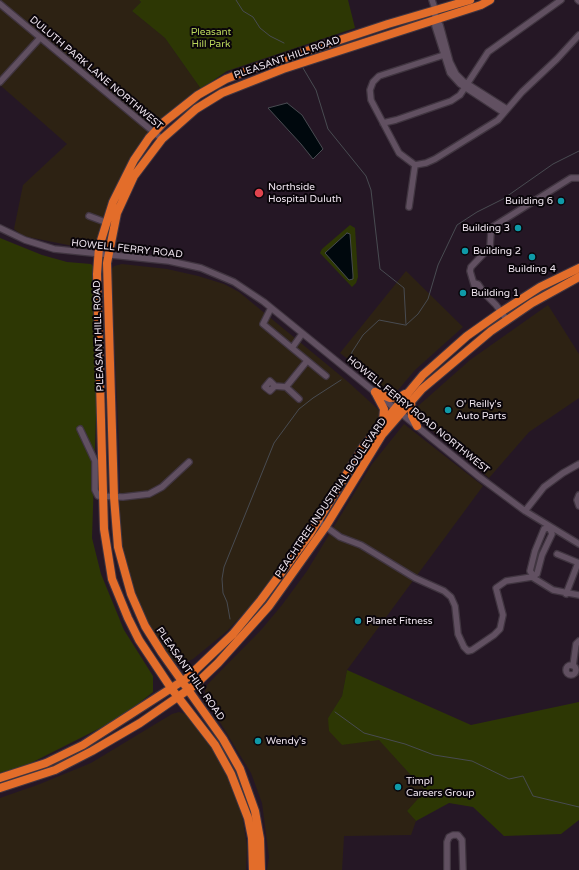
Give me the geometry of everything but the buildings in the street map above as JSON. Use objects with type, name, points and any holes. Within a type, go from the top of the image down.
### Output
[{"type":"highway","name":"PLEASANT HILL ROAD","points":[[254,870],[252,838],[241,794],[215,745],[171,688],[139,640],[114,585],[106,547],[103,497],[98,254],[105,222],[127,171],[154,133],[180,108],[198,95],[234,75],[435,9],[470,0]]},
{"type":"highway","name":"PLEASANT HILL ROAD","points":[[261,870],[260,839],[256,811],[248,786],[223,739],[150,635],[131,594],[118,547],[114,497],[108,255],[117,213],[127,190],[141,165],[162,139],[196,109],[231,88],[436,20],[490,0]]},
{"type":"highway","name":"PEACHTREE INDUSTRIAL BOULEVARD","points":[[0,788],[70,763],[130,730],[188,690],[218,663],[258,620],[326,526],[407,393],[448,352],[501,312],[540,287],[579,268]]},
{"type":"highway","name":"PEACHTREE INDUSTRIAL BOULEVARD","points":[[0,778],[59,757],[97,737],[182,681],[212,656],[237,629],[280,575],[318,521],[363,447],[383,422],[411,401],[454,360],[507,320],[579,277]]},
{"type":"highway","points":[[375,392],[395,398],[407,393]]},
{"type":"highway","points":[[375,392],[384,409],[383,422]]},
{"type":"highway","points":[[411,401],[410,411],[417,426]]},
{"type":"street","points":[[432,0],[435,9],[435,26],[450,73],[458,83],[466,86],[505,111]]},
{"type":"street","points":[[383,123],[451,101],[460,95],[488,52],[561,0]]},
{"type":"street","name":"DULUTH PARK LANE NORTHWEST","points":[[0,4],[162,139]]},
{"type":"street","points":[[436,20],[440,25],[454,70],[466,86]]},
{"type":"street","points":[[444,55],[379,76],[373,82],[370,90],[371,100],[399,153],[415,164],[430,161],[462,144],[498,120],[579,35]]},
{"type":"street","points":[[0,82],[40,38]]},
{"type":"street","points":[[409,207],[415,164]]},
{"type":"street","points":[[507,320],[485,294],[479,293],[475,288],[475,283],[470,269],[490,247],[491,232],[494,226],[571,178],[579,178]]},
{"type":"street","points":[[89,216],[105,222]]},
{"type":"street","name":"HOWELL FERRY ROAD","points":[[0,228],[25,240],[54,249],[156,259],[186,264],[216,273],[251,292]]},
{"type":"street","name":"HOWELL FERRY ROAD NORTHWEST","points":[[251,292],[478,476],[551,528],[579,544]]},
{"type":"street","points":[[271,308],[263,324],[326,376]]},
{"type":"street","points":[[292,348],[302,334]]},
{"type":"street","points":[[286,387],[307,360]]},
{"type":"street","points":[[275,386],[286,387],[299,399]]},
{"type":"street","points":[[80,429],[95,461],[96,494],[103,497],[149,494],[162,487],[189,462]]},
{"type":"street","points":[[525,510],[544,487],[563,473],[579,464]]},
{"type":"street","points":[[579,495],[577,500],[579,506]]},
{"type":"street","points":[[318,521],[340,537],[361,545],[415,578],[444,591],[450,597],[455,606],[458,634],[464,647],[468,651],[494,636],[500,629],[503,615],[496,588],[506,581],[533,576],[537,574],[545,548],[552,534],[551,528],[544,530],[530,571],[533,576],[553,590],[566,594],[579,595]]},
{"type":"street","points":[[538,545],[545,548]]},
{"type":"street","points":[[557,554],[579,563],[566,594]]},
{"type":"street","points":[[573,666],[576,644],[579,641]]},
{"type":"street","points":[[447,870],[447,842],[449,837],[458,835],[462,840],[463,870]]},
{"type":"shaded area","points":[[0,0],[139,0],[141,2],[132,11],[165,38],[201,89],[154,137],[133,168],[107,249],[78,247],[23,236],[14,229],[23,185],[67,144],[0,85]]},
{"type":"shaded area","points":[[287,103],[302,115],[323,149],[313,159],[268,108]]},
{"type":"shaded area","points":[[347,233],[350,234],[353,275],[353,279],[349,280],[325,253]]},
{"type":"shaded area","points":[[122,264],[167,269],[198,276],[224,284],[239,292],[347,381],[380,411],[380,415],[266,590],[227,631],[193,659],[182,664],[174,661],[158,642],[138,603],[120,538],[120,463],[111,270],[114,266]]},
{"type":"shaded area","points":[[406,271],[463,327],[415,370],[398,390],[390,392],[340,353]]},
{"type":"shaded area","points":[[548,305],[579,354],[579,398],[529,432],[489,478],[416,417],[417,407],[470,360]]},
{"type":"shaded area","points":[[404,424],[483,486],[347,670],[342,696],[328,718],[342,745],[379,739],[425,792],[407,811],[416,821],[411,835],[344,836],[342,870],[267,870],[269,857],[262,803],[251,773],[207,701],[205,692],[207,685],[261,630],[282,605],[307,571],[372,464]]},
{"type":"shaded area","points":[[179,712],[190,718],[219,757],[231,781],[241,808],[247,846],[246,870],[0,870],[0,798],[40,784],[91,763],[172,714]]},
{"type":"green space","name":"Pleasant Hill Park","points":[[139,0],[348,0],[355,28],[227,71],[201,89],[165,38],[132,11],[141,2]]},
{"type":"green space","points":[[350,225],[355,228],[358,277],[356,283],[352,287],[320,253],[322,249]]},
{"type":"green space","points":[[0,238],[42,255],[67,262],[91,264],[95,268],[98,354],[92,538],[101,574],[124,630],[153,676],[153,692],[120,718],[27,765],[0,773]]},
{"type":"green space","points":[[347,670],[471,725],[579,702],[579,820],[561,834],[504,836],[473,807],[449,803],[416,821],[407,811],[425,791],[379,740],[342,745],[329,731],[328,718],[342,696]]},
{"type":"waterway","points":[[236,0],[243,11],[253,17],[260,28],[270,36],[284,43]]},
{"type":"waterway","points":[[303,68],[316,90],[328,129],[366,176],[371,190],[380,269],[404,288],[406,325]]},
{"type":"waterway","points":[[406,325],[418,314],[428,299],[438,265],[457,225],[477,212],[503,199],[553,164],[579,151]]},
{"type":"waterway","points":[[350,361],[352,352],[363,335],[379,320],[405,325]]},
{"type":"waterway","points":[[230,619],[227,602],[223,593],[222,579],[224,567],[274,443],[299,409],[341,380]]},
{"type":"waterway","points":[[335,712],[364,733],[405,744],[434,755],[472,761],[509,779],[523,776],[533,796],[579,807]]},
{"type":"place","name":"Northside Hospital Duluth","points":[[259,193]]},
{"type":"place","name":"Building 6","points":[[561,201]]},
{"type":"place","name":"Building 3","points":[[518,228]]},
{"type":"place","name":"Building 2","points":[[465,251]]},
{"type":"place","name":"Building 4","points":[[532,257]]},
{"type":"place","name":"Building 1","points":[[463,293]]},
{"type":"place","name":"O' Reilly's Auto Parts","points":[[448,410]]},
{"type":"place","name":"Planet Fitness","points":[[358,621]]},
{"type":"place","name":"Wendy's","points":[[258,741]]},
{"type":"place","name":"Timpl Careers Group","points":[[398,787]]}]
